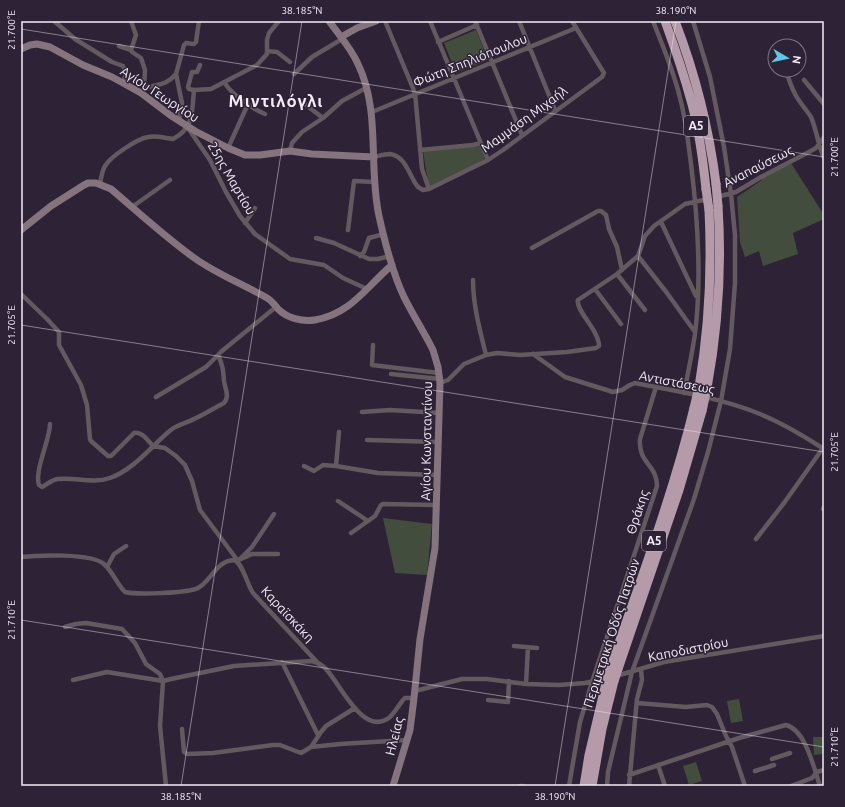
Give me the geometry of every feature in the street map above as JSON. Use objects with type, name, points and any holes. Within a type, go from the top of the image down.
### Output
[{"type":"highway","name":"Περιμετρική Οδός Πατρών","points":[[665,21],[692,104],[701,148],[709,210],[711,253],[710,299],[703,388]]},
{"type":"highway","name":"Περιμετρική Οδός Πατρών","points":[[584,786],[589,755],[613,670],[698,409],[714,345],[719,288],[720,247],[716,184],[711,149],[701,102],[675,21]]},
{"type":"highway","name":"Περιμετρική Οδός Πατρών","points":[[592,786],[610,682]]},
{"type":"street","points":[[54,21],[75,39],[112,62],[123,66],[126,74],[123,83]]},
{"type":"street","points":[[131,21],[136,35],[131,50]]},
{"type":"street","points":[[119,46],[131,50],[133,54],[140,57],[144,67],[142,91],[164,84],[176,74],[185,44],[195,43],[199,21]]},
{"type":"street","points":[[200,65],[198,72],[192,72],[188,87],[189,89],[211,89],[225,83],[257,65],[262,60],[268,51],[267,40],[269,33],[279,21]]},
{"type":"street","name":"Αγίου Κωνσταντίνου","points":[[329,21],[358,63],[366,88],[372,112],[377,208],[392,265],[405,298],[433,350],[440,378],[437,505],[434,556],[420,639],[414,694]]},
{"type":"street","points":[[294,74],[312,57],[341,38],[357,28],[376,21]]},
{"type":"street","points":[[374,157],[387,154],[398,157],[408,168],[420,189],[429,189],[422,174],[415,93],[385,21]]},
{"type":"street","points":[[430,21],[488,160]]},
{"type":"street","points":[[519,21],[555,110]]},
{"type":"street","points":[[572,21],[576,28]]},
{"type":"street","points":[[654,21],[680,97],[685,120],[696,201],[698,261],[695,332],[684,393]]},
{"type":"street","points":[[607,786],[608,772],[632,672],[694,499],[721,402],[730,349],[735,283],[735,235],[731,194],[724,147],[710,77],[692,21]]},
{"type":"street","points":[[438,42],[476,23],[522,135]]},
{"type":"street","name":"Φώτη Σπηλιόπουλου","points":[[372,112],[576,28]]},
{"type":"street","name":"Μαμμάση Μιχαήλ","points":[[429,189],[488,160],[602,76],[604,73],[576,28]]},
{"type":"street","name":"Αγίου Γεωργίου","points":[[21,49],[34,44],[46,45],[83,65],[142,91],[179,121],[239,153],[268,155],[290,151],[312,154],[374,157]]},
{"type":"street","points":[[268,51],[277,52],[290,62]]},
{"type":"street","points":[[176,74],[182,103],[179,121]]},
{"type":"street","points":[[789,78],[797,98],[810,117],[819,139],[819,147],[824,158]]},
{"type":"street","points":[[804,80],[824,104]]},
{"type":"street","points":[[225,83],[229,90],[257,111],[265,114]]},
{"type":"street","points":[[290,151],[292,143],[302,132],[323,118],[342,100],[366,88]]},
{"type":"street","points":[[100,184],[102,174],[109,161],[137,141],[155,136],[173,139],[188,126],[191,117],[194,90]]},
{"type":"street","points":[[302,102],[323,118]]},
{"type":"street","points":[[228,148],[248,104]]},
{"type":"street","name":"25ης Μαρτίου","points":[[188,126],[188,129],[210,160],[226,192],[245,223],[255,234],[288,257],[324,265],[343,278],[368,289]]},
{"type":"street","name":"Αναπαύσεως","points":[[638,256],[645,236],[685,204],[731,194],[816,148],[824,137]]},
{"type":"street","points":[[420,150],[481,143]]},
{"type":"street","points":[[132,207],[170,180]]},
{"type":"street","points":[[348,230],[354,181],[375,182]]},
{"type":"street","points":[[21,230],[56,203],[84,185],[92,183],[100,184],[111,190],[193,258],[222,276],[270,300],[282,312],[303,321],[312,321],[333,316],[343,310],[368,289],[392,265]]},
{"type":"street","points":[[245,223],[255,208]]},
{"type":"street","points":[[532,248],[598,211],[601,211],[606,215],[609,229],[617,247],[622,270]]},
{"type":"street","points":[[661,222],[697,297]]},
{"type":"street","points":[[360,256],[364,252],[369,238],[384,234]]},
{"type":"street","points":[[316,238],[373,260],[390,256]]},
{"type":"street","points":[[373,346],[372,366],[448,380],[464,364],[486,355],[497,353],[533,354],[593,349],[598,347],[598,338],[577,304],[579,299],[617,274],[638,256],[695,332]]},
{"type":"street","points":[[617,274],[645,310]]},
{"type":"street","points":[[473,280],[475,302],[486,355]]},
{"type":"street","points":[[594,289],[621,324]]},
{"type":"street","points":[[21,294],[59,332],[60,345],[83,389],[89,412],[91,441],[108,456],[111,456],[134,433],[138,432],[153,446]]},
{"type":"street","points":[[156,397],[206,367],[276,306]]},
{"type":"street","name":"Αντιστάσεως","points":[[533,354],[565,376],[612,392],[622,390],[635,383],[721,402],[761,414],[823,449]]},
{"type":"street","points":[[50,424],[38,480],[39,486],[42,487],[50,481],[57,479],[79,478],[97,480],[111,478],[134,463],[172,429],[196,419],[224,403],[227,393],[224,381],[224,369],[218,355]]},
{"type":"street","points":[[390,374],[440,378]]},
{"type":"street","name":"Θράκης","points":[[569,786],[580,722],[657,486],[657,478],[642,457],[639,448],[656,387]]},
{"type":"street","points":[[362,412],[390,410],[440,412]]},
{"type":"street","points":[[336,466],[339,432]]},
{"type":"street","points":[[367,440],[439,442]]},
{"type":"street","name":"Καραϊσκάκη","points":[[153,446],[165,448],[185,465],[192,481],[200,510],[238,561],[253,593],[317,662],[325,668],[355,708]]},
{"type":"street","points":[[756,539],[823,449]]},
{"type":"street","points":[[304,466],[314,471],[323,465],[378,473],[438,475]]},
{"type":"street","points":[[338,501],[368,521]]},
{"type":"street","points":[[351,533],[375,516],[383,504],[437,505]]},
{"type":"street","points":[[238,561],[252,547],[274,514]]},
{"type":"street","points":[[107,567],[114,554],[126,546]]},
{"type":"street","points":[[21,557],[42,556],[86,558],[99,561],[107,567],[125,592],[155,594],[199,588],[223,564],[230,560],[238,561],[251,554],[278,554]]},
{"type":"street","points":[[65,627],[86,623],[122,629],[135,643],[146,664],[160,674],[163,682],[160,726],[166,786]]},
{"type":"street","name":"Καποδιστρίου","points":[[355,708],[363,717],[370,721],[382,721],[389,717],[405,698],[462,679],[487,678],[526,684],[559,685],[592,682],[641,670],[664,662],[824,636]]},
{"type":"street","points":[[514,646],[537,648]]},
{"type":"street","points":[[526,684],[528,647]]},
{"type":"street","points":[[73,680],[107,672],[163,682],[234,666],[282,662],[317,662]]},
{"type":"street","points":[[282,662],[318,735]]},
{"type":"street","points":[[629,786],[637,703],[642,680],[641,670]]},
{"type":"street","points":[[488,700],[508,702],[508,681]]},
{"type":"street","name":"Ηλείας","points":[[393,786],[407,740],[414,694]]},
{"type":"street","points":[[637,703],[686,707],[710,706],[714,708],[733,749],[745,786]]},
{"type":"street","points":[[311,747],[318,735],[326,726],[355,708]]},
{"type":"street","points":[[629,775],[782,725],[790,726],[797,732],[806,747],[820,786]]},
{"type":"street","points":[[182,728],[185,754],[213,753],[273,745],[280,745],[301,753],[311,747],[407,740]]},
{"type":"street","points":[[772,758],[790,753]]},
{"type":"street","points":[[755,771],[774,765]]},
{"type":"street","points":[[658,766],[665,786]]},
{"type":"street","points":[[791,786],[812,778],[818,772],[824,770]]},
{"type":"green space","points":[[476,30],[488,60],[456,73],[444,43]]},
{"type":"green space","points":[[480,146],[485,159],[429,189],[423,151]]},
{"type":"green space","points":[[791,163],[824,215],[824,219],[793,233],[798,254],[763,266],[759,251],[745,257],[740,242],[737,197],[762,180],[761,179]]},
{"type":"green space","points":[[383,518],[432,524],[427,575],[395,573]]},
{"type":"green space","points":[[739,699],[743,721],[731,723],[727,701]]},
{"type":"green space","points":[[813,737],[824,737],[824,754],[814,755]]},
{"type":"green space","points":[[696,762],[702,781],[689,785],[683,766]]},
{"type":"district","name":"Μιντιλόγλι","points":[[276,101]]}]
